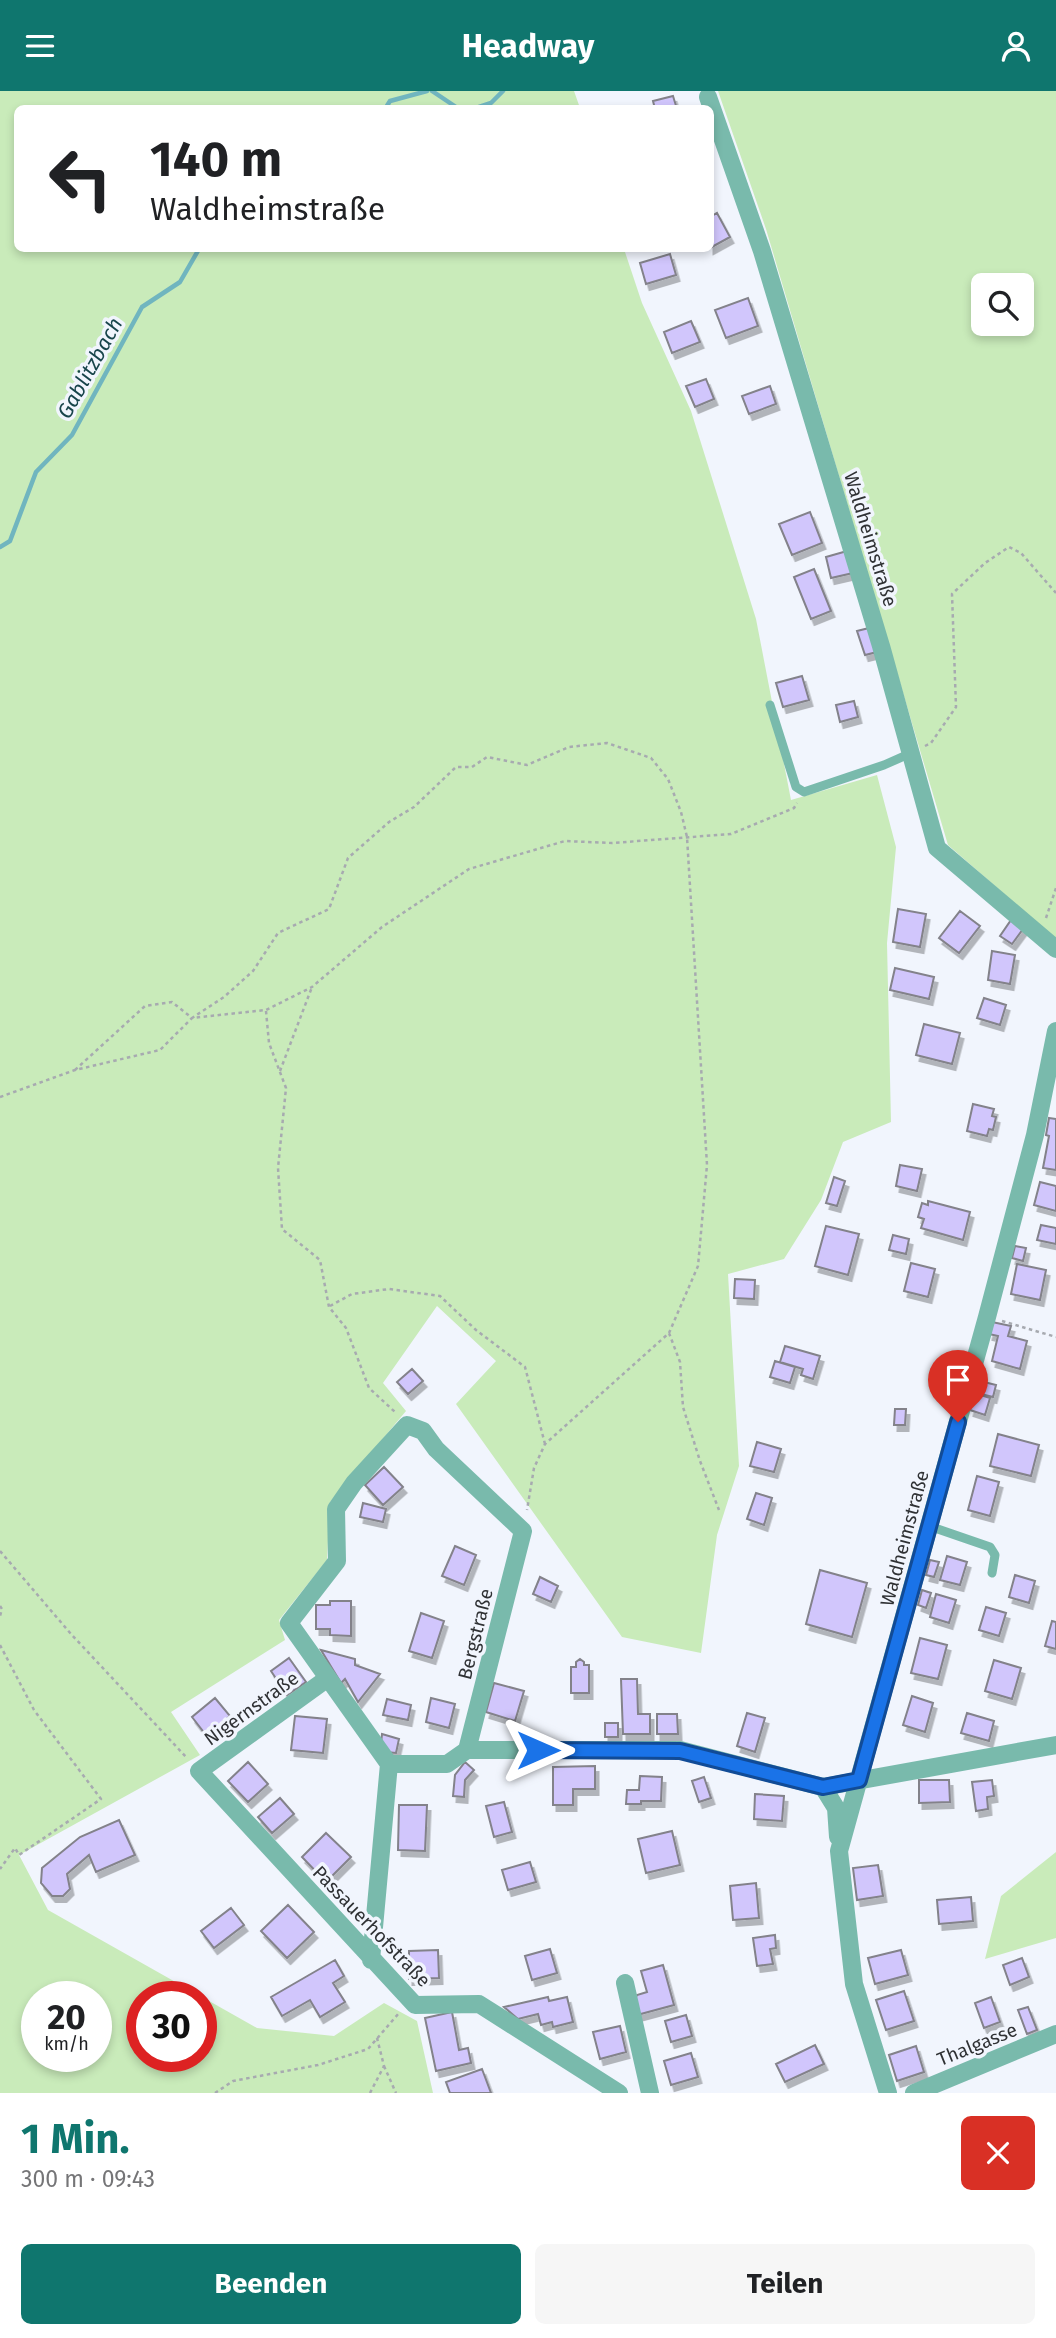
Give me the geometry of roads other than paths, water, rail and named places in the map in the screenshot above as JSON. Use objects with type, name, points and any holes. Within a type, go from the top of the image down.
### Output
[{"type":"street","name":"Waldheimstraße","points":[[708,97],[711,105]]},
{"type":"street","name":"Waldheimstraße","points":[[714,114],[758,239],[877,632],[937,848],[1050,944]]},
{"type":"street","name":"Waldheimstraße","points":[[839,1851],[987,1317],[1035,1135],[1056,1031]]},
{"type":"street","name":"Bergstraße","points":[[289,1623],[337,1561],[336,1509],[354,1483],[407,1425],[423,1431],[436,1449],[523,1531],[467,1750]]},
{"type":"street","name":"Nigernstraße","points":[[289,1623],[389,1764]]},
{"type":"street","name":"Nigernstraße","points":[[199,1771],[328,1678]]},
{"type":"street","points":[[371,1960],[389,1764],[447,1764],[467,1750],[680,1751],[823,1787],[1056,1745]]},
{"type":"street","name":"Passauerhofstraße","points":[[199,1771],[415,2005],[479,2004],[619,2093]]},
{"type":"street","name":"Waldheimstraße","points":[[823,1787],[836,1808],[854,1984],[888,2093]]},
{"type":"street","points":[[625,1983],[650,2093]]},
{"type":"street","name":"Thalgasse","points":[[914,2093],[1056,2034]]},
{"type":"lane","points":[[770,705],[796,787],[804,792],[911,753]]},
{"type":"lane","points":[[929,1526],[990,1547],[995,1555],[992,1573]]},
{"type":"waterway","name":"Gablitzbach","points":[[388,105],[390,101],[427,91]]},
{"type":"waterway","name":"Gablitzbach","points":[[432,91],[453,105]]},
{"type":"waterway","name":"Gablitzbach","points":[[485,105],[491,103],[503,91]]},
{"type":"waterway","name":"Gablitzbach","points":[[0,547],[10,541],[36,472],[72,435],[142,307],[180,282],[197,252]]}]
